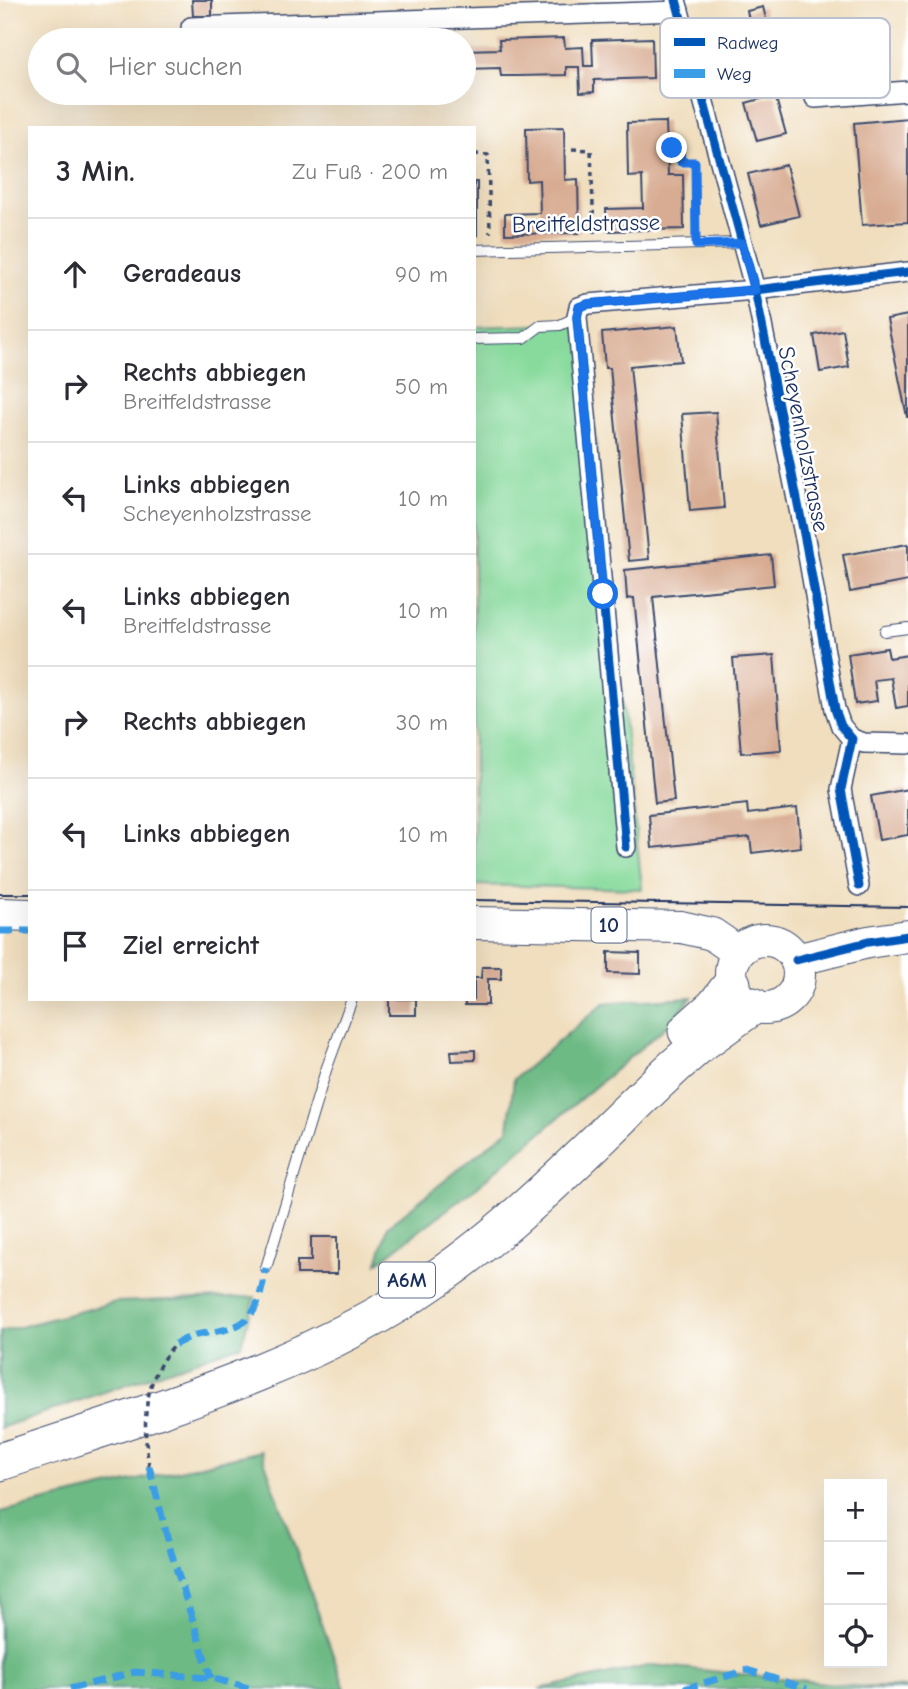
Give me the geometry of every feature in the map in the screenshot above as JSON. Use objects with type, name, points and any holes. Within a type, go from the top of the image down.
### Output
[{"type":"highway","name":"A6M","points":[[0,1445],[241,1361],[323,1327],[409,1278],[455,1246],[507,1204],[741,981]]},
{"type":"highway","name":"A6M","points":[[0,1462],[205,1392],[279,1363],[350,1331],[408,1298],[491,1237],[699,1044],[741,981]]},
{"type":"main road","points":[[0,914],[28,915]]},
{"type":"main road","name":"10","points":[[476,923],[681,927],[712,934],[741,981]]},
{"type":"main road","points":[[796,960],[869,942],[908,936]]},
{"type":"main road","points":[[758,940],[780,943],[790,950],[796,960],[799,973],[797,986],[790,997],[779,1005],[766,1008],[741,981],[747,944],[758,940]]},
{"type":"street","points":[[191,27],[677,6]]},
{"type":"street","points":[[890,92],[908,91]]},
{"type":"street","name":"Scheyenholzstrasse","points":[[702,98],[755,290],[806,544],[835,709],[841,726],[852,739]]},
{"type":"street","points":[[626,847],[578,312],[588,304],[755,290],[908,272]]},
{"type":"street","points":[[859,886],[841,789],[852,739],[864,744],[908,744]]},
{"type":"lane","name":"Breitfeldstrasse","points":[[476,250],[742,243]]},
{"type":"lane","points":[[476,339],[524,338],[540,326],[560,325],[578,312]]},
{"type":"lane","points":[[885,631],[908,628]]},
{"type":"lane","points":[[266,1268],[326,1070],[351,1001]]},
{"type":"path","points":[[672,148],[680,147],[681,162],[695,162],[696,245]]},
{"type":"path","points":[[572,149],[592,150],[594,247]]},
{"type":"path","points":[[476,154],[488,155],[490,250]]},
{"type":"path","points":[[149,1466],[144,1417],[147,1397],[158,1367],[175,1344]]},
{"type":"green space","points":[[583,324],[642,889],[476,885],[476,327]]},
{"type":"green space","points":[[692,997],[669,1024],[478,1186],[377,1263],[388,1226],[508,1130],[514,1079],[604,1003]]},
{"type":"green space","points":[[255,1297],[241,1345],[0,1428],[0,1332],[116,1302]]},
{"type":"green space","points":[[261,1451],[345,1689],[0,1689],[0,1512]]},
{"type":"green space","points":[[653,1665],[865,1687],[908,1689],[539,1689]]},
{"type":"building","points":[[192,0],[212,0],[212,16],[193,16]]},
{"type":"building","points":[[763,7],[766,18],[749,18],[747,11]]},
{"type":"building","points":[[564,38],[565,48],[583,47],[584,66],[593,66],[592,40],[652,38],[653,78],[594,80],[594,92],[580,93],[579,67],[566,67],[566,75],[517,76],[501,76],[500,68],[476,69],[476,50],[500,49],[499,40]]},
{"type":"building","points":[[776,98],[786,134],[757,141],[746,103]]},
{"type":"building","points":[[908,118],[908,222],[862,225],[854,123]]},
{"type":"building","points":[[666,122],[668,175],[683,175],[684,229],[607,231],[606,209],[643,208],[642,176],[628,177],[627,123]]},
{"type":"building","points":[[564,127],[565,180],[578,179],[579,233],[505,234],[505,214],[540,213],[539,180],[527,181],[526,128]]},
{"type":"building","points":[[786,165],[799,216],[761,225],[748,174]]},
{"type":"building","points":[[476,182],[477,182],[476,236]]},
{"type":"building","points":[[908,315],[908,417],[907,417],[887,319]]},
{"type":"building","points":[[677,326],[681,361],[630,366],[649,559],[629,561],[610,368],[605,368],[602,333]]},
{"type":"building","points":[[843,330],[849,367],[820,372],[814,335]]},
{"type":"building","points":[[716,412],[724,508],[690,511],[682,414]]},
{"type":"building","points":[[908,544],[908,581],[850,592],[843,555]]},
{"type":"building","points":[[771,555],[774,585],[653,597],[674,801],[655,803],[634,598],[627,599],[625,570]]},
{"type":"building","points":[[887,648],[889,658],[908,655],[908,706],[896,708],[891,678],[874,680],[877,701],[855,704],[848,654]]},
{"type":"building","points":[[774,655],[781,750],[741,753],[733,658]]},
{"type":"building","points":[[908,789],[908,835],[879,840],[871,796]]},
{"type":"building","points":[[747,804],[748,814],[797,808],[801,847],[752,853],[750,837],[652,848],[649,815]]},
{"type":"building","points":[[608,952],[640,953],[640,974],[608,973]]},
{"type":"building","points":[[482,967],[501,967],[501,979],[488,979],[488,1005],[465,1005],[465,1001],[476,1001],[476,978],[481,978]]},
{"type":"building","points":[[389,1001],[416,1001],[416,1015],[389,1015]]},
{"type":"building","points":[[475,1050],[475,1060],[452,1061],[451,1051]]},
{"type":"building","points":[[311,1237],[337,1237],[337,1274],[297,1274],[297,1261],[311,1261]]},
{"type":"tram line","points":[[0,894],[28,894]]},
{"type":"tram line","points":[[476,900],[908,907]]},
{"type":"marked path","points":[[0,931],[28,931]]},
{"type":"marked path","points":[[175,1344],[196,1335],[228,1329],[249,1317],[262,1290],[266,1268]]},
{"type":"marked path","points":[[149,1466],[171,1552],[211,1678]]},
{"type":"marked path","points":[[684,1689],[747,1670],[807,1689]]},
{"type":"marked path","points":[[70,1689],[135,1672],[211,1678],[253,1689]]},
{"type":"cycle path","points":[[676,0],[681,18]]},
{"type":"cycle path","points":[[703,98],[755,290],[806,544],[835,709],[841,726],[852,739],[841,789],[859,886]]},
{"type":"cycle path","points":[[626,847],[577,317],[579,307],[908,272]]},
{"type":"cycle path","points":[[796,960],[868,942],[908,936]]},
{"type":"route","points":[[603,594],[577,317],[579,307],[588,304],[755,290],[742,243],[696,245],[695,162],[681,162],[680,147],[672,148]]}]
